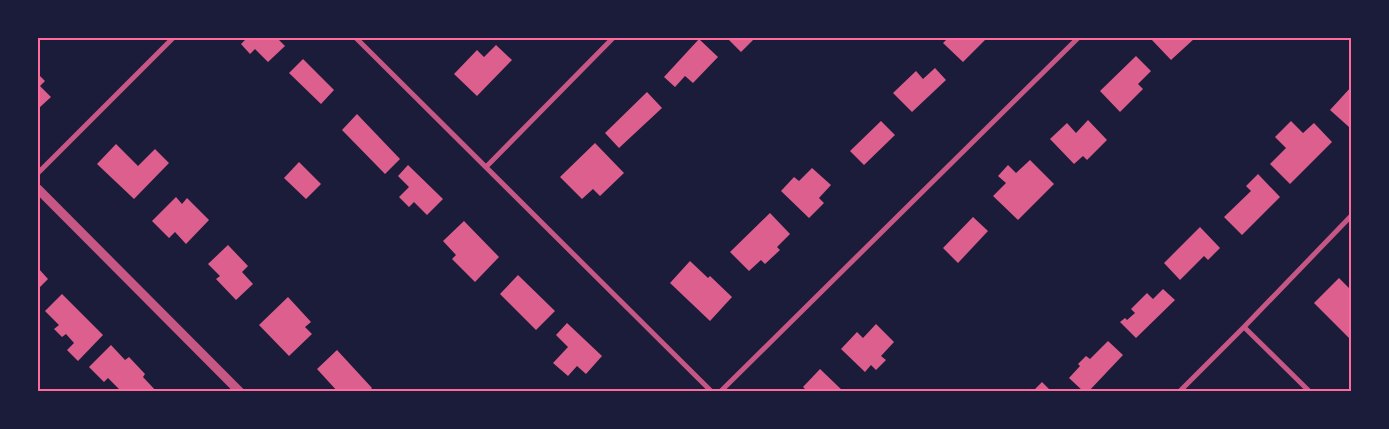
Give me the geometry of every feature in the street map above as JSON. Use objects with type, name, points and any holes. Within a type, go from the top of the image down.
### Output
[{"type":"street","points":[[38,173],[173,38]]},
{"type":"street","points":[[356,38],[712,392]]},
{"type":"street","points":[[486,167],[613,38]]},
{"type":"street","points":[[720,392],[1078,38]]},
{"type":"street","points":[[38,189],[240,392]]},
{"type":"street","points":[[1179,392],[1244,328],[1352,215]]},
{"type":"street","points":[[1244,328],[1310,392]]},
{"type":"building","points":[[243,38],[277,38],[285,46],[268,62],[255,49],[250,54],[241,44],[245,40]]},
{"type":"building","points":[[727,38],[755,38],[741,52]]},
{"type":"building","points":[[948,38],[987,38],[963,62],[943,43]]},
{"type":"building","points":[[1152,38],[1195,38],[1171,60]]},
{"type":"building","points":[[699,39],[718,57],[693,83],[685,76],[675,87],[664,77]]},
{"type":"building","points":[[496,45],[512,60],[477,96],[454,74],[477,50],[484,57]]},
{"type":"building","points":[[1136,56],[1151,71],[1138,84],[1143,89],[1120,112],[1100,91]]},
{"type":"building","points":[[303,59],[334,90],[321,104],[289,73]]},
{"type":"building","points":[[935,68],[946,80],[912,112],[893,93],[916,71],[923,79]]},
{"type":"building","points":[[38,74],[45,81],[40,86],[51,97],[39,108],[38,106]]},
{"type":"building","points":[[1352,86],[1352,125],[1349,127],[1330,110]]},
{"type":"building","points":[[647,92],[662,108],[619,148],[605,133]]},
{"type":"building","points":[[357,114],[400,159],[385,174],[342,130]]},
{"type":"building","points":[[1088,120],[1107,140],[1087,160],[1083,156],[1074,164],[1050,139],[1067,123],[1076,133]]},
{"type":"building","points":[[881,121],[895,135],[864,165],[850,151]]},
{"type":"building","points":[[1291,121],[1303,133],[1314,123],[1332,142],[1290,184],[1270,164],[1286,148],[1275,137]]},
{"type":"building","points":[[595,143],[624,173],[600,196],[593,189],[582,199],[560,177]]},
{"type":"building","points":[[116,144],[138,166],[155,149],[169,163],[134,199],[97,164]]},
{"type":"building","points":[[1030,160],[1054,184],[1018,220],[993,196],[1006,183],[998,176],[1008,165],[1016,173]]},
{"type":"building","points":[[299,162],[321,184],[306,199],[284,178]]},
{"type":"building","points":[[408,165],[443,199],[427,215],[414,202],[409,207],[399,197],[409,187],[398,176]]},
{"type":"building","points":[[812,168],[831,185],[819,198],[824,203],[809,218],[781,191],[794,177],[799,181]]},
{"type":"building","points":[[1258,174],[1280,197],[1242,235],[1224,217],[1251,191],[1246,186]]},
{"type":"building","points":[[176,197],[182,204],[187,198],[209,220],[186,244],[175,232],[169,238],[152,221]]},
{"type":"building","points":[[770,213],[790,234],[777,247],[780,250],[765,264],[761,260],[749,271],[730,252]]},
{"type":"building","points":[[973,217],[988,231],[958,263],[943,248]]},
{"type":"building","points":[[464,221],[499,257],[475,282],[452,259],[456,255],[443,241]]},
{"type":"building","points":[[1200,227],[1220,248],[1208,260],[1204,256],[1180,280],[1164,263]]},
{"type":"building","points":[[228,245],[248,266],[242,272],[253,284],[236,300],[216,279],[220,276],[208,264]]},
{"type":"building","points":[[690,261],[708,278],[710,276],[732,297],[710,321],[670,283]]},
{"type":"building","points":[[38,268],[48,279],[38,289]]},
{"type":"building","points":[[518,275],[555,311],[536,330],[500,294]]},
{"type":"building","points":[[1339,278],[1352,291],[1352,341],[1314,303]]},
{"type":"building","points":[[1163,289],[1175,300],[1136,338],[1120,322],[1125,318],[1127,320],[1135,313],[1131,309],[1147,293],[1153,299]]},
{"type":"building","points":[[62,294],[103,335],[78,361],[67,350],[74,343],[66,334],[62,337],[54,329],[59,325],[45,311]]},
{"type":"building","points":[[288,297],[311,322],[305,327],[312,334],[289,356],[259,325]]},
{"type":"building","points":[[567,323],[602,356],[586,374],[577,366],[568,376],[553,363],[568,347],[556,335]]},
{"type":"building","points":[[876,324],[894,342],[881,356],[886,360],[876,370],[871,365],[865,372],[841,349],[857,332],[863,338]]},
{"type":"building","points":[[1108,341],[1123,355],[1088,392],[1084,392],[1069,378],[1086,356],[1090,359]]},
{"type":"building","points":[[111,345],[125,360],[129,357],[145,374],[143,377],[157,392],[122,392],[108,378],[104,382],[89,367]]},
{"type":"building","points":[[337,350],[372,388],[368,392],[338,392],[317,369]]},
{"type":"building","points":[[820,369],[844,392],[808,392],[803,387]]},
{"type":"building","points":[[1042,382],[1052,392],[1032,392]]}]
